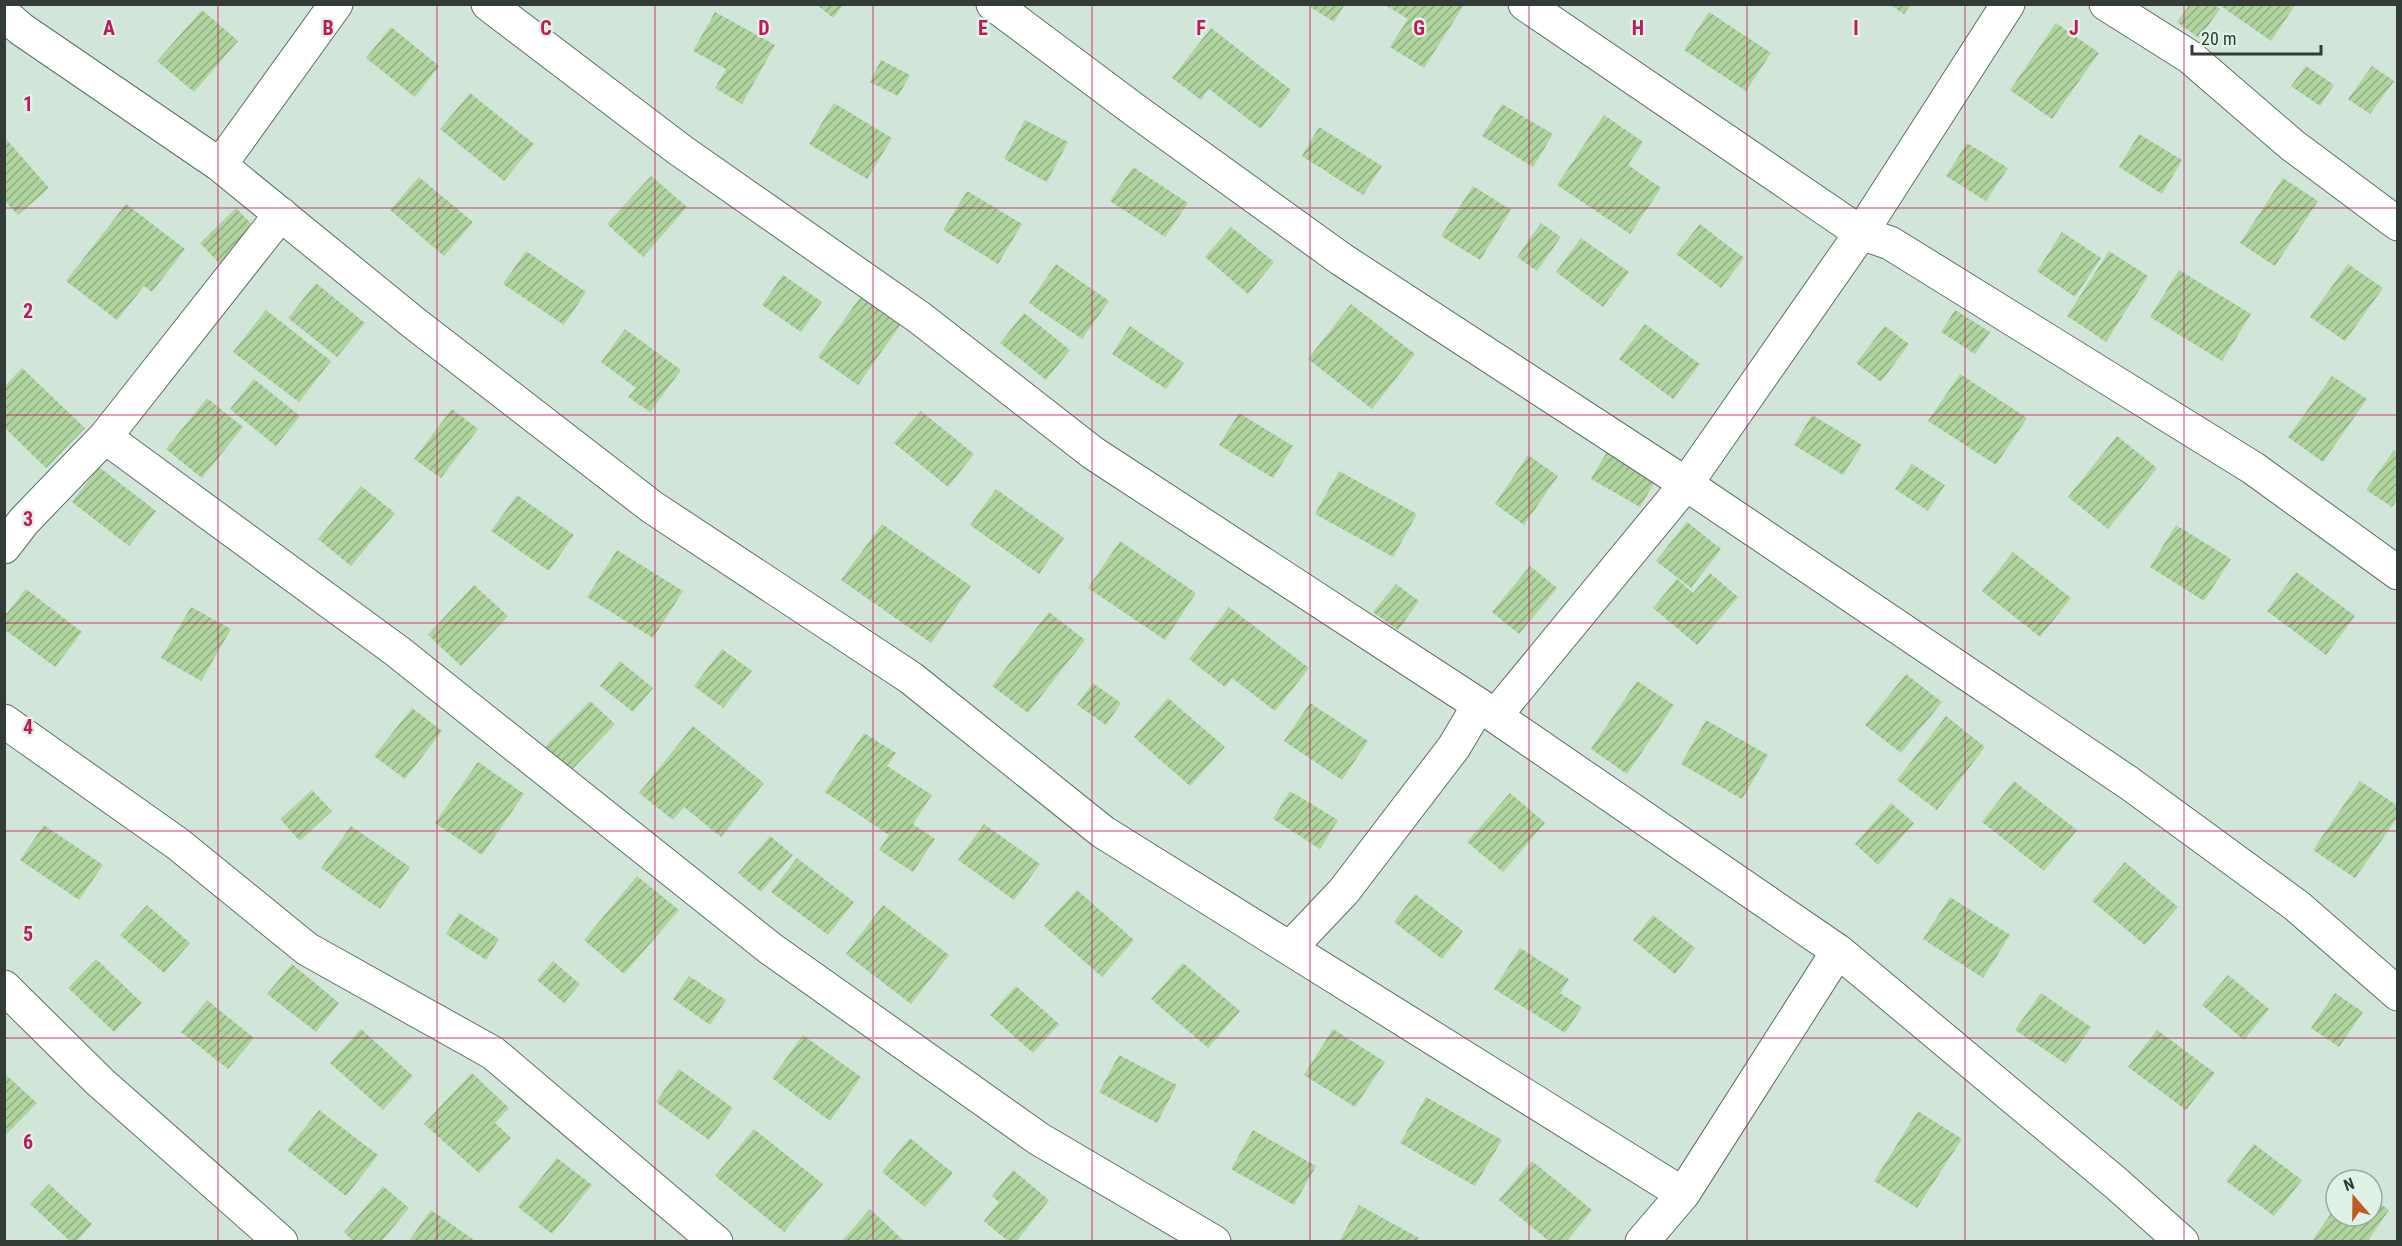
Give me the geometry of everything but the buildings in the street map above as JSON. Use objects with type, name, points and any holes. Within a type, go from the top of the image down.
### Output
[{"type":"street","points":[[220,165],[336,4]]},
{"type":"street","points":[[488,4],[680,150],[920,318],[1093,453],[1487,711],[1838,951],[2117,1184],[2182,1242]]},
{"type":"street","points":[[993,4],[1341,259],[1686,484],[2129,783],[2297,906],[2397,994]]},
{"type":"street","points":[[1525,4],[1861,233],[1890,243],[2253,468],[2397,573]]},
{"type":"street","points":[[1290,948],[1344,891],[1454,747],[1686,484],[1861,233],[2008,4]]},
{"type":"street","points":[[2106,4],[2190,57],[2292,145],[2397,224]]},
{"type":"street","points":[[4,14],[21,29],[220,165],[414,322],[652,507],[911,678],[1103,832],[1683,1194]]},
{"type":"street","points":[[4,547],[14,513],[105,437],[281,214]]},
{"type":"street","points":[[105,437],[397,651],[771,949],[1039,1139],[1214,1242]]},
{"type":"street","points":[[4,721],[178,844],[307,949],[493,1053],[716,1242]]},
{"type":"street","points":[[1642,1242],[1683,1194],[1838,951]]},
{"type":"street","points":[[4,987],[100,1082],[281,1242]]}]
